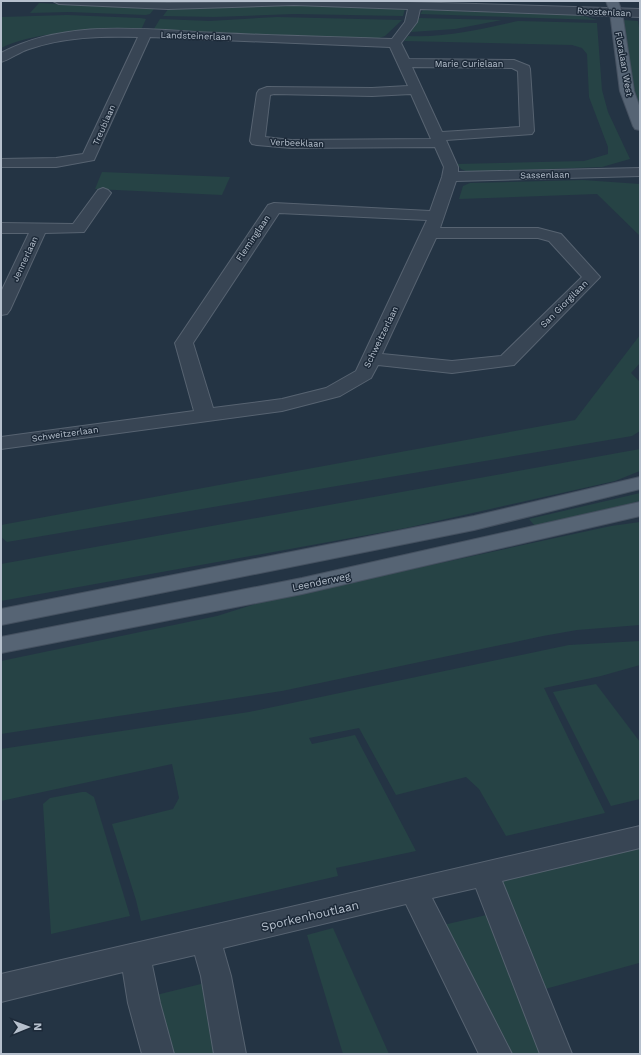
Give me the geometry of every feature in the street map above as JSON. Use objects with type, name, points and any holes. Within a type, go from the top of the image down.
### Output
[{"type":"main road","name":"Floralaan West","points":[[614,7],[628,91],[634,113],[640,126]]},
{"type":"main road","points":[[1,617],[474,523],[640,483]]},
{"type":"main road","name":"Leenderweg","points":[[1,645],[302,586],[640,509]]},
{"type":"street","name":"Roostenlaan","points":[[59,1],[170,4],[294,2],[569,10],[614,7],[640,13]]},
{"type":"street","name":"Roostenlaan","points":[[555,1],[569,10]]},
{"type":"street","points":[[395,43],[411,22],[415,6]]},
{"type":"street","name":"Landsteinerlaan","points":[[1,58],[25,45],[63,36],[99,34],[145,34],[395,43]]},
{"type":"street","name":"Treublaan","points":[[1,163],[53,163],[74,161],[90,157],[145,34]]},
{"type":"street","name":"Schweitzerlaan","points":[[1,441],[282,405],[333,392],[364,374],[430,233],[450,177],[451,167],[395,43]]},
{"type":"street","name":"Marie Curielaan","points":[[405,63],[514,64],[524,69],[527,131],[439,139]]},
{"type":"street","name":"Verbeeklaan","points":[[416,90],[372,92],[272,90],[264,93],[257,141],[291,144],[439,139]]},
{"type":"street","name":"Sassenlaan","points":[[450,177],[640,172]]},
{"type":"street","name":"Jennerlaan","points":[[1,228],[78,229],[103,193]]},
{"type":"street","name":"Fleminglaan","points":[[204,416],[184,343],[274,208],[437,216]]},
{"type":"street","name":"Jennerlaan","points":[[1,310],[39,229]]},
{"type":"street","name":"San Giorgilaan","points":[[372,358],[452,368],[507,361],[591,278],[555,237],[538,233],[430,233]]},
{"type":"street","name":"Sporkenhoutlaan","points":[[1,988],[640,837]]},
{"type":"street","points":[[484,874],[499,908],[556,1054]]},
{"type":"street","points":[[414,891],[496,1054]]},
{"type":"street","points":[[206,940],[216,976],[230,1054]]},
{"type":"street","points":[[135,957],[144,1003],[158,1054]]},
{"type":"green space","points":[[39,3],[154,9],[150,14],[146,15],[69,12],[30,13]]},
{"type":"green space","points":[[286,5],[405,9],[403,16],[294,14],[214,17],[163,16],[169,8],[184,9]]},
{"type":"green space","points":[[423,10],[581,15],[597,20],[420,14]]},
{"type":"green space","points":[[67,15],[146,19],[140,32],[87,32],[52,34],[34,37],[1,48],[1,17]]},
{"type":"green space","points":[[277,17],[402,20],[385,36],[376,39],[152,32],[160,19],[210,21]]},
{"type":"green space","points":[[419,18],[502,20],[455,29],[411,32]]},
{"type":"green space","points":[[623,20],[638,21],[640,33],[640,107],[635,91]]},
{"type":"green space","points":[[518,21],[597,23],[602,90],[608,112],[630,159],[602,167],[468,172],[461,169],[457,164],[584,161],[608,154],[608,147],[589,97],[587,54],[582,48],[572,45],[404,41],[408,36],[436,36],[477,30]]},
{"type":"green space","points":[[102,172],[230,177],[222,195],[95,189]]},
{"type":"green space","points":[[583,180],[640,184],[640,236],[597,194],[459,199],[463,186],[470,183]]},
{"type":"green space","points":[[640,335],[640,363],[631,373],[640,382],[640,431],[632,436],[7,542],[1,537],[1,525],[575,420]]},
{"type":"green space","points":[[640,449],[640,471],[615,481],[406,528],[1,601],[1,564]]},
{"type":"green space","points":[[640,493],[640,501],[535,526],[529,519]]},
{"type":"green space","points":[[640,522],[640,625],[577,630],[282,691],[1,734],[1,661],[217,616],[265,601],[611,526]]},
{"type":"green space","points":[[640,641],[640,665],[601,676],[544,688],[605,813],[506,836],[479,789],[466,777],[396,795],[359,728],[309,738],[312,744],[355,735],[416,851],[336,868],[338,876],[141,921],[136,900],[112,824],[173,809],[179,798],[172,764],[1,801],[1,749],[249,712],[569,645]]},
{"type":"green space","points":[[596,684],[640,742],[640,799],[611,806],[553,692]]},
{"type":"green space","points":[[86,792],[94,797],[130,916],[51,934],[43,804],[50,798]]},
{"type":"green space","points":[[640,847],[640,964],[639,963],[538,991],[494,881]]},
{"type":"green space","points":[[495,913],[547,1054],[505,1054],[439,926]]},
{"type":"green space","points":[[333,928],[389,1054],[343,1054],[307,935]]},
{"type":"green space","points":[[209,982],[222,1054],[166,1054],[148,997]]}]
